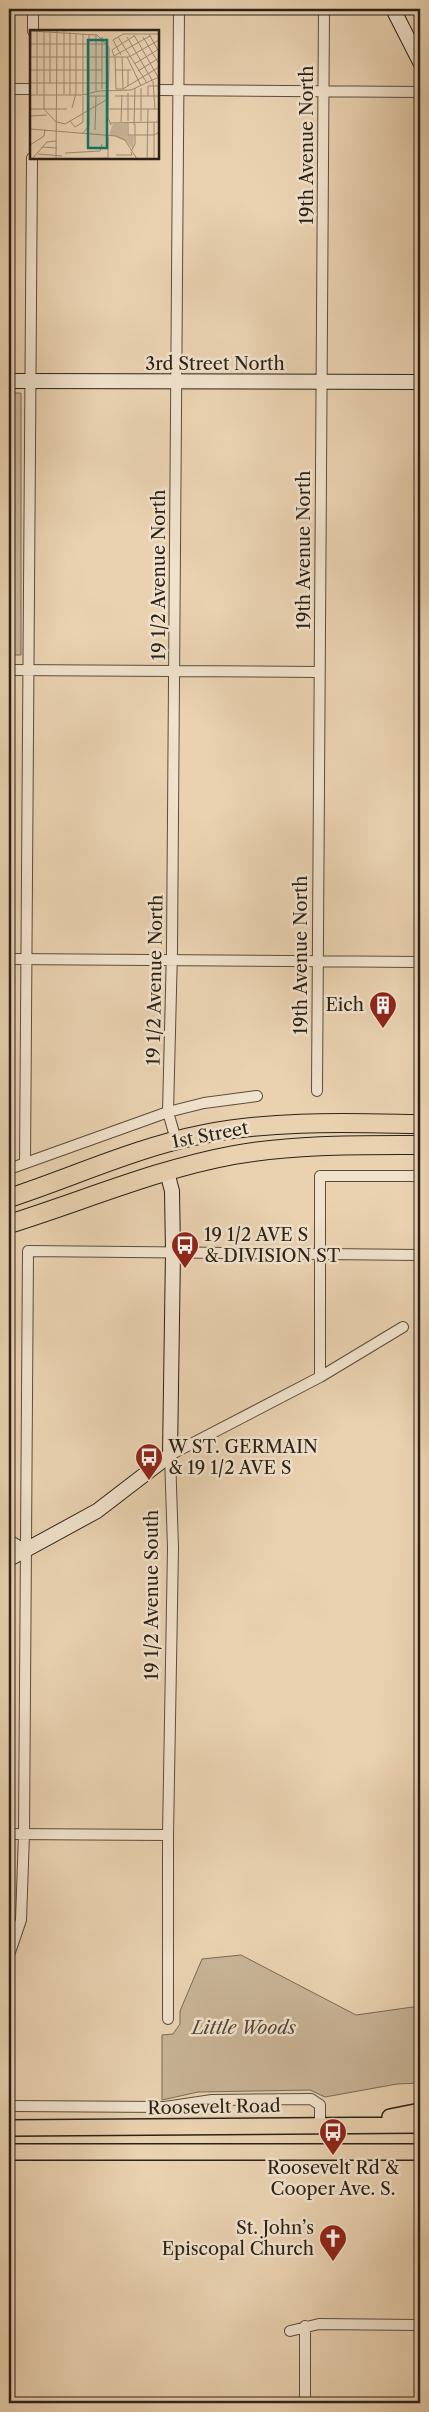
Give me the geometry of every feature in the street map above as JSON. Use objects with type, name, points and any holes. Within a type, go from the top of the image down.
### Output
[{"type":"highway","name":"1st Street","points":[[9,1198],[176,1140],[232,1129],[281,1124],[420,1124]]},
{"type":"highway","name":"1st Street","points":[[9,1224],[167,1172],[218,1158],[280,1149],[330,1145],[420,1145]]},
{"type":"main road","points":[[342,2125],[420,2111]]},
{"type":"main road","name":"Roosevelt Road","points":[[9,2128],[420,2125]]},
{"type":"main road","points":[[9,2152],[420,2152]]},
{"type":"street","points":[[33,9],[33,30]]},
{"type":"street","name":"19 1/2 Avenue North","points":[[176,1140],[168,1112],[172,960],[179,9]]},
{"type":"street","name":"19th Avenue North","points":[[316,1091],[324,9]]},
{"type":"street","points":[[393,9],[420,62]]},
{"type":"street","points":[[9,89],[30,89]]},
{"type":"street","points":[[159,90],[420,92]]},
{"type":"street","points":[[25,1163],[32,159]]},
{"type":"street","name":"3rd Street North","points":[[9,381],[420,382]]},
{"type":"street","points":[[9,670],[319,672]]},
{"type":"street","points":[[9,959],[420,962]]},
{"type":"street","points":[[9,1169],[168,1112],[204,1103],[257,1096]]},
{"type":"street","name":"19 1/2 Avenue South","points":[[167,1172],[172,1191],[173,1252],[170,1455],[173,1548],[168,1836],[168,2019]]},
{"type":"street","points":[[320,1377],[320,1176],[420,1176]]},
{"type":"street","points":[[9,1955],[21,1920],[24,1834],[24,1550],[28,1251],[420,1254]]},
{"type":"street","points":[[9,1559],[97,1511],[170,1455],[320,1377],[403,1327]]},
{"type":"street","points":[[9,1540],[24,1550]]},
{"type":"street","points":[[9,1834],[168,1836]]},
{"type":"street","points":[[9,2106],[165,2107],[212,2100],[311,2099],[320,2104],[320,2125]]},
{"type":"street","points":[[290,2332],[305,2326],[319,2324],[420,2325]]},
{"type":"street","points":[[305,2326],[305,2403]]},
{"type":"green space","points":[[9,393],[21,393],[21,655],[9,655]]},
{"type":"green space","name":"Little Woods","points":[[241,1955],[356,2015],[420,2006],[420,2083],[397,2084],[325,2097],[310,2090],[198,2092],[162,2100],[162,2035],[173,2034],[180,2024],[180,2011],[202,1959]]},
{"type":"place","name":"Eich","points":[[383,1029]]},
{"type":"place","name":"19 1/2 AVE S & DIVISION ST","points":[[185,1269]]},
{"type":"place","name":"W ST. GERMAIN & 19 1/2 AVE S","points":[[149,1481]]},
{"type":"place","name":"Roosevelt Rd & Cooper Ave. S.","points":[[333,2156]]},
{"type":"place","name":"St. John’s Episcopal Church","points":[[333,2262]]}]
